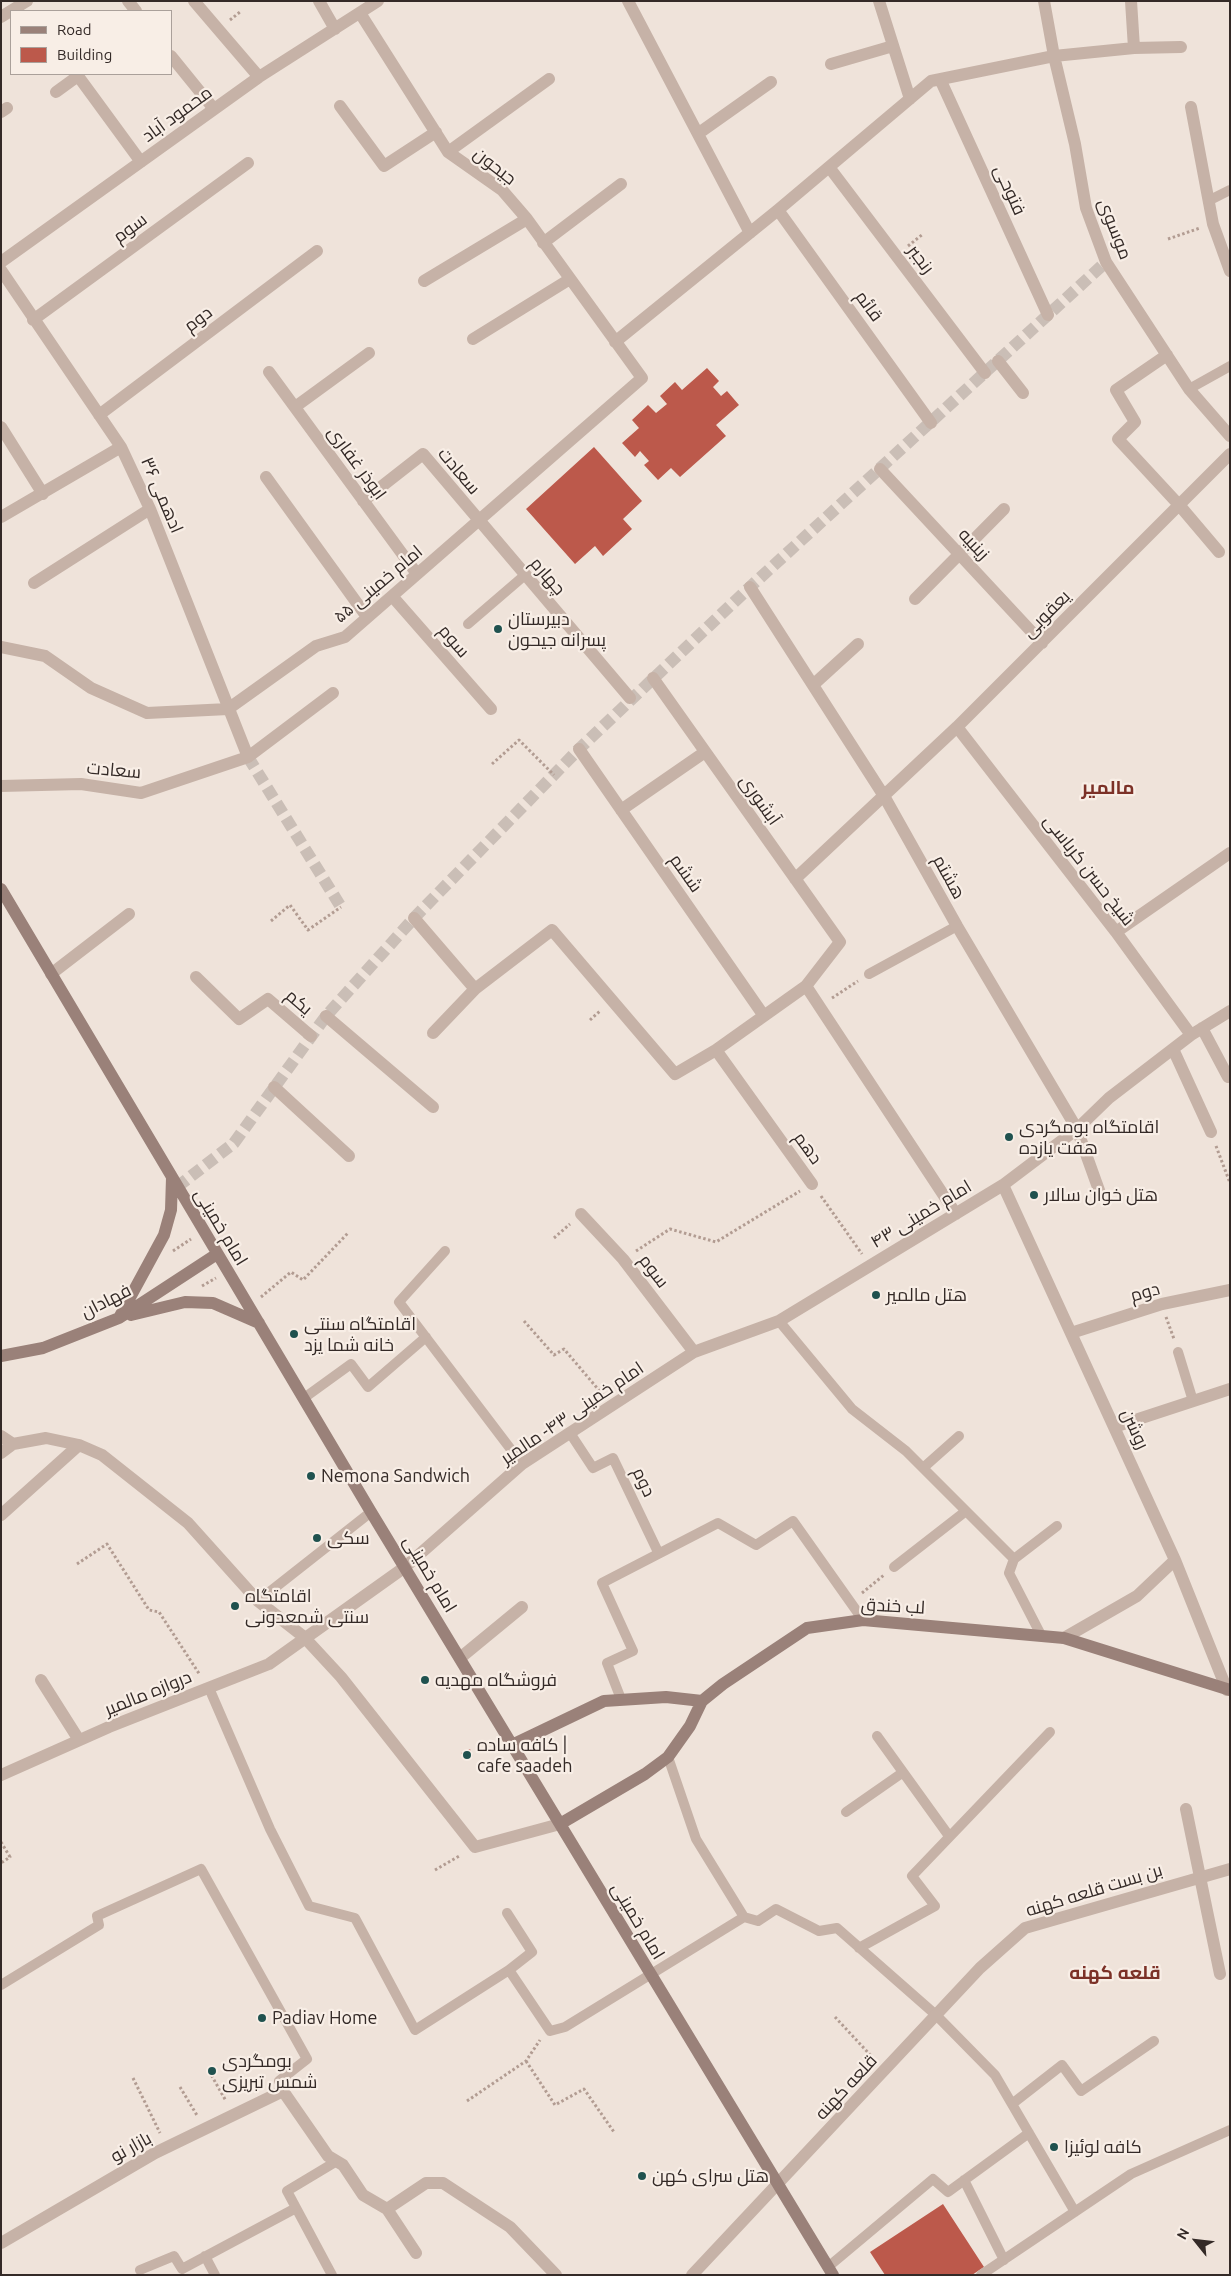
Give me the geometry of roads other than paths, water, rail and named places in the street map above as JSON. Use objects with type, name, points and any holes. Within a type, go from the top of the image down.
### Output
[{"type":"main road","name":"امام خمینی","points":[[1,889],[371,1512],[832,2273]]},
{"type":"main road","points":[[119,1318],[164,1235],[171,1210],[172,1178]]},
{"type":"main road","name":"فهادان","points":[[1,1356],[43,1348],[119,1318],[217,1254]]},
{"type":"main road","points":[[119,1318],[185,1302],[213,1303],[259,1323]]},
{"type":"main road","name":"لب خندق","points":[[560,1824],[645,1774],[668,1757],[690,1726],[702,1701],[723,1684],[807,1628],[863,1620],[1064,1638],[1229,1690]]},
{"type":"main road","points":[[512,1745],[604,1701],[666,1697],[702,1701]]},
{"type":"street","points":[[12,10],[27,1]]},
{"type":"street","points":[[194,1],[259,77]]},
{"type":"street","points":[[319,1],[335,29]]},
{"type":"street","name":"محمود آباد","points":[[1,262],[259,77],[378,1]]},
{"type":"street","points":[[628,1],[750,233]]},
{"type":"street","points":[[879,1],[910,99]]},
{"type":"street","name":"موسوی","points":[[1044,1],[1054,56],[1075,144],[1086,208],[1106,262],[1189,389],[1230,436]]},
{"type":"street","points":[[1131,1],[1134,48]]},
{"type":"street","name":"جیحون","points":[[360,13],[448,152],[502,190],[544,242],[615,342]]},
{"type":"street","points":[[831,64],[893,46]]},
{"type":"street","points":[[615,342],[778,210],[931,81],[1054,56],[1134,48],[1181,47]]},
{"type":"street","points":[[172,57],[214,110]]},
{"type":"street","points":[[56,92],[78,76],[141,162]]},
{"type":"street","points":[[448,152],[550,79]]},
{"type":"street","name":"فتوحی","points":[[940,79],[1048,315]]},
{"type":"street","points":[[699,133],[771,82]]},
{"type":"street","points":[[340,106],[384,166],[436,132]]},
{"type":"street","points":[[1190,107],[1213,224],[1230,271]]},
{"type":"street","name":"سوم","points":[[33,320],[248,163]]},
{"type":"street","name":"رنجبر","points":[[829,167],[985,373]]},
{"type":"street","points":[[544,242],[621,184]]},
{"type":"street","name":"قائم","points":[[778,210],[931,423]]},
{"type":"street","points":[[424,282],[526,219]]},
{"type":"street","name":"دوم","points":[[99,415],[317,251]]},
{"type":"street","name":"ادهمی ۳۶","points":[[1,270],[33,320],[121,447],[150,509],[248,757]]},
{"type":"street","points":[[473,338],[570,279]]},
{"type":"street","name":"امام خمینی ۵۵","points":[[228,709],[316,646],[345,637],[642,378],[615,342]]},
{"type":"street","points":[[294,407],[370,353]]},
{"type":"street","points":[[1167,355],[1116,390],[1135,422],[1118,439],[1180,506],[1219,552]]},
{"type":"street","points":[[998,361],[1023,393]]},
{"type":"street","name":"ابوذر غفاری","points":[[269,372],[417,574]]},
{"type":"street","points":[[1,427],[43,494]]},
{"type":"street","points":[[1,517],[121,447]]},
{"type":"street","name":"سعادت","points":[[363,501],[423,454],[478,521]]},
{"type":"street","name":"یعقوبی","points":[[795,878],[957,727],[1230,454]]},
{"type":"street","name":"زینبیه","points":[[880,469],[1042,643]]},
{"type":"street","points":[[266,476],[367,617]]},
{"type":"street","points":[[34,583],[150,509]]},
{"type":"street","points":[[915,598],[1004,509]]},
{"type":"street","name":"چهارم","points":[[478,521],[630,698]]},
{"type":"street","name":"هشتم","points":[[750,587],[884,796],[957,926],[1077,1129],[1100,1193]]},
{"type":"street","name":"سوم","points":[[392,596],[491,709]]},
{"type":"street","points":[[813,685],[858,644]]},
{"type":"street","points":[[1,647],[45,656],[91,688],[146,713],[228,709]]},
{"type":"street","name":"آبشوری","points":[[652,678],[840,942],[806,986]]},
{"type":"street","name":"سعادت","points":[[1,786],[81,784],[141,793],[248,757],[333,693]]},
{"type":"street","name":"شیخ حسن کرباسی","points":[[957,727],[1116,932],[1191,1035]]},
{"type":"street","name":"ششم","points":[[579,749],[764,1016]]},
{"type":"street","points":[[621,810],[705,752]]},
{"type":"street","points":[[1116,932],[1230,853]]},
{"type":"street","points":[[51,974],[129,914]]},
{"type":"street","points":[[414,918],[475,990]]},
{"type":"street","points":[[433,1033],[475,990],[552,930],[675,1074],[716,1050],[806,986],[956,1214]]},
{"type":"street","name":"یکم","points":[[196,977],[239,1019],[268,999],[311,1036]]},
{"type":"street","name":"امام خمینی ۴۳","points":[[779,1322],[1003,1185],[1077,1129],[1109,1098],[1172,1049],[1230,1011]]},
{"type":"street","name":"یکم","points":[[326,1016],[432,1107]]},
{"type":"street","points":[[1202,1028],[1228,1077]]},
{"type":"street","points":[[1172,1049],[1211,1132]]},
{"type":"street","name":"دهم","points":[[716,1050],[812,1184]]},
{"type":"street","points":[[274,1088],[349,1156]]},
{"type":"street","name":"روشن","points":[[1003,1185],[1175,1560],[1229,1690]]},
{"type":"street","name":"سوم","points":[[581,1214],[623,1259],[694,1352]]},
{"type":"street","name":"دوم","points":[[1071,1333],[1162,1304],[1230,1290]]},
{"type":"street","name":"امام خمینی ۴۳- مالمیر","points":[[304,1637],[405,1567],[522,1464],[694,1352],[779,1322]]},
{"type":"street","points":[[1114,1426],[1230,1389]]},
{"type":"street","points":[[1,1436],[13,1444]]},
{"type":"street","points":[[1,1453],[13,1444],[46,1438],[79,1444],[102,1455],[188,1523],[258,1601],[304,1637],[341,1677],[475,1847],[560,1824]]},
{"type":"street","points":[[1,1516],[79,1444]]},
{"type":"street","points":[[1064,1638],[1137,1596],[1175,1560]]},
{"type":"street","points":[[460,1658],[522,1607]]},
{"type":"street","name":"دروازه مالمیر","points":[[1,1775],[79,1740],[268,1664],[304,1637]]},
{"type":"street","points":[[41,1680],[79,1740]]},
{"type":"street","points":[[1186,1809],[1220,1974]]},
{"type":"street","name":"بن بست قلعه کهنه","points":[[938,2013],[980,1968],[1025,1928],[1230,1869]]},
{"type":"street","name":"قلعه کهنه","points":[[692,2275],[778,2186],[938,2013]]},
{"type":"street","points":[[283,2091],[328,2156],[342,2165],[363,2195],[387,2209],[416,2253]]},
{"type":"street","name":"بازار نو","points":[[1,2243],[166,2147],[283,2091]]},
{"type":"street","points":[[387,2209],[426,2183],[443,2183],[510,2227],[556,2275]]},
{"type":"lane","points":[[1208,201],[1230,190]]},
{"type":"lane","points":[[1189,389],[1230,366]]},
{"type":"lane","points":[[468,624],[524,575]]},
{"type":"lane","points":[[870,974],[957,926]]},
{"type":"lane","points":[[446,1251],[399,1302],[522,1464]]},
{"type":"lane","points":[[779,1322],[852,1409],[906,1450],[1014,1559]]},
{"type":"lane","points":[[304,1398],[352,1364],[368,1387],[426,1338]]},
{"type":"lane","points":[[1178,1352],[1193,1401]]},
{"type":"lane","name":"دوم","points":[[570,1433],[593,1468],[613,1458],[658,1552]]},
{"type":"lane","points":[[923,1468],[959,1436]]},
{"type":"lane","points":[[894,1567],[966,1511]]},
{"type":"lane","points":[[258,1601],[371,1512]]},
{"type":"lane","points":[[621,1699],[607,1663],[633,1651],[602,1583],[718,1522],[756,1545],[793,1521],[863,1620]]},
{"type":"lane","points":[[1041,1635],[1009,1573],[1014,1559],[1057,1526]]},
{"type":"lane","points":[[209,1688],[270,1829],[309,1906],[355,1918],[415,2030],[509,1970],[532,1952],[507,1913]]},
{"type":"lane","points":[[859,1948],[934,1906],[912,1876],[1050,1732]]},
{"type":"lane","points":[[877,1736],[949,1836]]},
{"type":"lane","points":[[668,1757],[696,1839],[744,1918]]},
{"type":"lane","points":[[846,1812],[902,1773]]},
{"type":"lane","points":[[1,1985],[99,1926],[97,1916],[201,1868],[307,2059],[279,2081],[283,2091]]},
{"type":"lane","points":[[509,1970],[550,2031],[565,2027],[744,1918],[758,1921],[776,1909],[819,1931],[837,1928],[938,2013],[995,2075],[1075,2212]]},
{"type":"lane","points":[[1012,2104],[1062,2065],[1081,2091],[1154,2040]]},
{"type":"lane","points":[[981,2275],[1131,2174],[1230,2130]]},
{"type":"lane","points":[[832,2273],[933,2179],[948,2192],[1029,2133]]},
{"type":"lane","points":[[332,2275],[287,2191],[337,2161]]},
{"type":"lane","points":[[964,2180],[1004,2260]]},
{"type":"lane","points":[[140,2270],[174,2256],[182,2269],[296,2208]]},
{"type":"lane","points":[[205,2256],[215,2275]]},
{"type":"tunnel","points":[[177,1187],[234,1143],[326,1016],[414,918],[579,749],[750,587],[1106,262]]},
{"type":"tunnel","points":[[248,757],[341,907]]},
{"type":"place","name":"دبیرستان پسرانه جیحون","points":[[498,629]]},
{"type":"place","name":"اقامتگاه بومگردی هفت یازده","points":[[1009,1137]]},
{"type":"place","name":"هتل خوان سالار","points":[[1034,1195]]},
{"type":"place","name":"هتل مالمير","points":[[876,1295]]},
{"type":"place","name":"اقامتگاه سنتی خانه شما یزد","points":[[294,1334]]},
{"type":"place","name":"Nemona Sandwich","points":[[311,1476]]},
{"type":"place","name":"سکی","points":[[317,1538]]},
{"type":"place","name":"اقامتگاه سنتی شمعدونی","points":[[235,1606]]},
{"type":"place","name":"فروشگاه مهدیه","points":[[425,1680]]},
{"type":"place","name":"کافه ساده | cafe saadeh","points":[[467,1755]]},
{"type":"place","name":"Padiav Home","points":[[262,2018]]},
{"type":"place","name":"بومگردی شمس تبریزی","points":[[212,2071]]},
{"type":"place","name":"کافه لوئیزا","points":[[1054,2147]]},
{"type":"place","name":"هتل سرای کهن","points":[[642,2176]]},
{"type":"district","name":"مالمیر","points":[[1108,788]]},
{"type":"district","name":"قلعه کهنه","points":[[1115,1973]]}]
